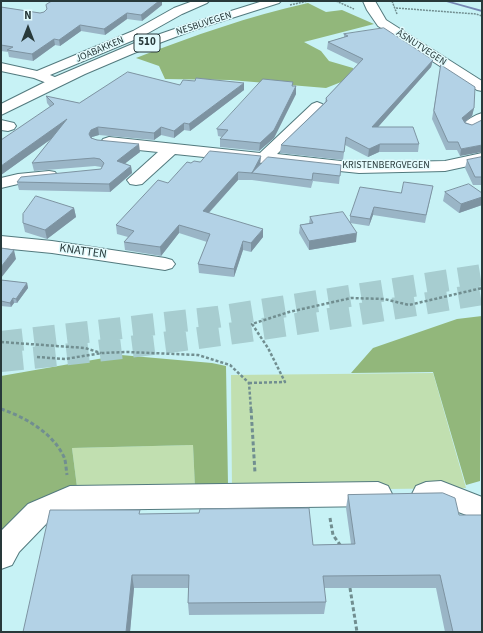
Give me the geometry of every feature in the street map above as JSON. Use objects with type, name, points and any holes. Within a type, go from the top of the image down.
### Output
[{"type":"street","name":"JOABAKKEN","points":[[38,75],[137,34],[178,10],[203,1]]},
{"type":"street","name":"NESBUVEGEN","points":[[1,110],[23,98],[99,63],[162,37],[275,1]]},
{"type":"street","name":"ÅSNUTVEGEN","points":[[369,1],[382,23],[482,87]]},
{"type":"street","points":[[1,67],[38,75],[57,83]]},
{"type":"street","name":"NESBUVEGEN","points":[[1,105],[23,98]]},
{"type":"street","points":[[264,158],[317,107]]},
{"type":"street","name":"KRISTENBERGVEGEN","points":[[99,141],[359,168],[445,166],[482,158]]},
{"type":"street","points":[[136,180],[171,149]]},
{"type":"street","points":[[1,183],[18,179],[67,174]]},
{"type":"street","name":"KNATTEN","points":[[1,242],[52,247],[165,264]]},
{"type":"street","points":[[1,556],[9,543],[38,513],[70,498],[441,493],[482,509]]},
{"type":"path","points":[[396,8],[476,14],[482,16]]},
{"type":"path","points":[[249,383],[285,382],[268,348],[252,324],[289,312],[351,298],[384,299],[409,306],[482,288]]},
{"type":"path","points":[[1,342],[86,348],[102,353]]},
{"type":"path","points":[[37,357],[65,358],[102,353],[127,352],[198,355],[230,364],[249,383],[256,496]]},
{"type":"path","points":[[1,409],[11,412],[45,432],[64,457],[70,498]]},
{"type":"path","points":[[326,495],[333,535],[345,550]]},
{"type":"path","points":[[350,588],[357,632]]},
{"type":"green space","points":[[308,3],[326,12],[342,10],[374,24],[304,42],[321,51],[329,61],[353,68],[354,77],[326,88],[230,80],[165,79],[159,66],[136,58],[221,27]]},
{"type":"green space","points":[[482,316],[480,481],[466,485],[433,372],[351,373],[373,348],[457,319]]},
{"type":"green space","points":[[121,355],[212,363],[226,366],[228,485],[195,488],[193,445],[72,448],[77,487],[1,542],[1,376]]},
{"type":"green space","points":[[433,373],[466,488],[232,491],[231,375]]},
{"type":"green space","points":[[193,445],[195,488],[77,487],[72,448]]},
{"type":"building","points":[[52,1],[159,1],[141,15],[127,13],[104,29],[80,25],[59,40],[54,39],[32,54],[7,50],[13,47],[1,45],[1,7],[40,13],[47,9],[46,5]]},
{"type":"building","points":[[384,28],[433,60],[372,127],[413,127],[419,144],[380,144],[369,149],[346,137],[344,152],[281,145],[327,101],[326,98],[363,59],[328,42],[348,36],[344,34]]},
{"type":"building","points":[[441,65],[475,87],[474,108],[462,118],[465,123],[472,125],[482,120],[482,145],[461,149],[458,142],[448,142],[434,111]]},
{"type":"building","points":[[128,72],[180,85],[183,80],[195,81],[196,78],[244,83],[189,124],[184,123],[174,131],[161,127],[154,133],[98,127],[91,130],[89,134],[91,138],[97,140],[139,144],[117,161],[131,166],[109,184],[17,182],[21,177],[101,169],[104,163],[100,159],[94,158],[32,163],[67,119],[1,166],[1,140],[54,104],[46,96],[79,103]]},
{"type":"building","points":[[263,79],[293,82],[292,86],[296,86],[274,130],[260,143],[220,139],[228,130],[217,129]]},
{"type":"building","points":[[210,151],[261,156],[252,173],[238,172],[203,211],[263,229],[251,243],[243,241],[234,269],[198,264],[210,234],[179,225],[160,247],[124,242],[134,231],[116,225],[158,180],[168,183],[187,162],[200,162]]},
{"type":"building","points":[[268,157],[341,165],[340,176],[313,173],[312,180],[252,173]]},
{"type":"building","points":[[482,157],[482,177],[475,177],[467,160]]},
{"type":"building","points":[[404,182],[433,186],[426,215],[374,207],[370,219],[350,216],[360,187],[401,193]]},
{"type":"building","points":[[469,184],[482,193],[482,197],[461,204],[445,192]]},
{"type":"building","points":[[36,196],[74,208],[45,230],[23,223],[23,214]]},
{"type":"building","points":[[343,212],[357,233],[309,241],[300,225],[313,223],[310,217]]},
{"type":"building","points":[[1,248],[14,250],[1,267]]},
{"type":"building","points":[[1,280],[27,283],[16,299],[13,298],[10,303],[1,301]]},
{"type":"building","points":[[443,493],[455,498],[459,515],[482,515],[482,632],[453,632],[440,575],[323,576],[326,602],[188,603],[189,575],[132,575],[126,632],[23,632],[50,510],[140,510],[139,514],[199,513],[200,509],[309,508],[313,545],[355,544],[348,495]]},
{"type":"waterway","points":[[445,1],[482,11]]},
{"type":"tunnel","points":[[1,342],[217,317],[482,275]]},
{"type":"tunnel","points":[[1,361],[122,348],[242,332],[482,294]]}]
